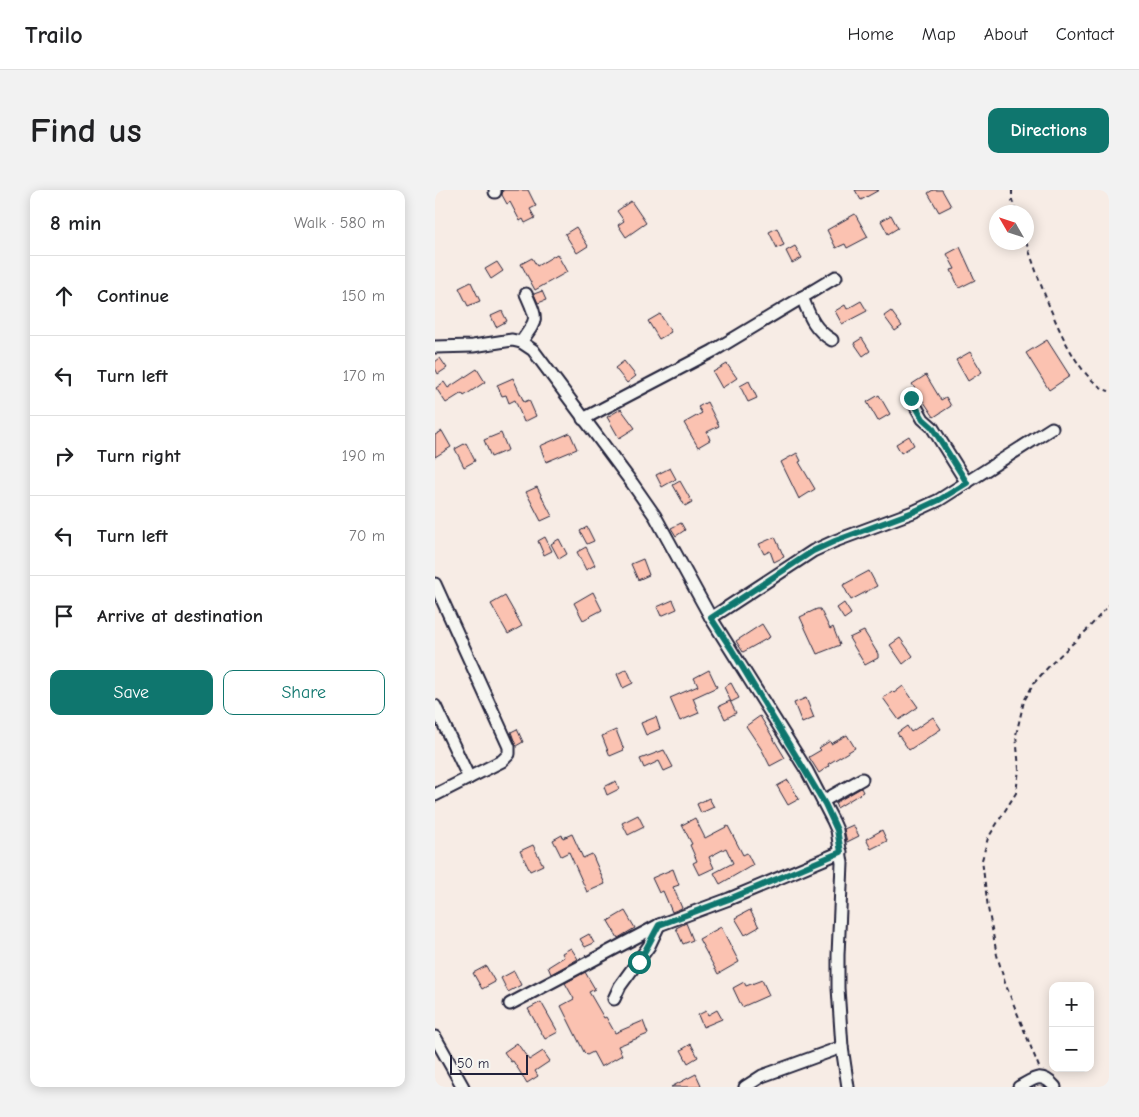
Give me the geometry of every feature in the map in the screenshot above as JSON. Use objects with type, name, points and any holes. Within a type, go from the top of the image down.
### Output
[{"type":"street","points":[[583,420],[713,351],[836,277]]},
{"type":"street","points":[[521,342],[535,320],[535,315],[526,294]]},
{"type":"street","points":[[802,297],[816,328],[832,340]]},
{"type":"street","points":[[435,347],[473,346],[508,340],[521,342],[533,350],[655,516],[711,618],[823,801],[837,830],[841,852],[838,954],[842,1047],[847,1087]]},
{"type":"street","points":[[911,398],[923,419],[932,427],[967,483]]},
{"type":"street","points":[[711,618],[813,551],[939,500],[1052,428]]},
{"type":"street","points":[[435,584],[438,599],[509,747],[509,754],[502,761],[435,795]]},
{"type":"street","points":[[435,706],[469,778]]},
{"type":"street","points":[[823,801],[862,779]]},
{"type":"street","points":[[509,1004],[659,925],[721,902],[841,852]]},
{"type":"street","points":[[614,999],[620,986],[649,946],[659,925]]},
{"type":"street","points":[[435,1037],[463,1087]]},
{"type":"street","points":[[745,1087],[762,1076],[842,1047]]},
{"type":"street","points":[[1019,1087],[1036,1078],[1044,1078],[1055,1087]]},
{"type":"path","points":[[1012,190],[1014,205]]},
{"type":"path","points":[[1029,250],[1046,302],[1070,350],[1090,378],[1099,386],[1109,391]]},
{"type":"path","points":[[1044,1078],[1016,1014],[997,955],[988,908],[983,860],[988,838],[1016,793],[1019,769],[1016,735],[1024,701],[1034,683],[1087,630],[1109,604]]},
{"type":"building","points":[[503,190],[528,190],[536,206],[530,209],[535,218],[525,223],[523,219],[520,221],[510,202],[507,204],[502,195]]},
{"type":"building","points":[[855,190],[879,190],[861,200]]},
{"type":"building","points":[[933,190],[942,190],[951,206],[939,212],[928,193]]},
{"type":"building","points":[[631,201],[646,223],[626,237],[618,225],[624,221],[617,211]]},
{"type":"building","points":[[855,214],[868,237],[847,248],[845,244],[836,248],[827,230]]},
{"type":"building","points":[[891,215],[898,228],[888,234],[881,221]]},
{"type":"building","points":[[576,227],[588,246],[577,253],[565,234]]},
{"type":"building","points":[[777,228],[784,245],[777,248],[769,232]]},
{"type":"building","points":[[795,246],[802,258],[792,263],[786,251]]},
{"type":"building","points":[[960,247],[975,280],[959,288],[951,270],[955,269],[947,254]]},
{"type":"building","points":[[557,254],[567,272],[535,290],[521,264],[532,258],[537,266]]},
{"type":"building","points":[[497,262],[503,271],[491,279],[485,269]]},
{"type":"building","points":[[471,282],[480,301],[468,306],[459,288]]},
{"type":"building","points":[[542,291],[546,300],[538,303],[534,294]]},
{"type":"building","points":[[861,301],[867,311],[842,324],[835,311],[845,305],[847,309]]},
{"type":"building","points":[[502,311],[507,321],[496,327],[491,316]]},
{"type":"building","points":[[891,311],[902,326],[895,331],[884,316]]},
{"type":"building","points":[[660,314],[671,332],[659,339],[648,321]]},
{"type":"building","points":[[862,338],[870,351],[863,356],[854,343]]},
{"type":"building","points":[[1047,340],[1070,376],[1049,390],[1026,353]]},
{"type":"building","points":[[970,352],[982,372],[968,381],[956,360]]},
{"type":"building","points":[[440,358],[447,368],[438,374],[435,362]]},
{"type":"building","points":[[624,361],[636,376],[627,383],[615,368]]},
{"type":"building","points":[[727,364],[737,378],[722,388],[713,372]]},
{"type":"building","points":[[477,369],[485,382],[464,396],[462,393],[446,403],[436,388],[444,382],[448,388]]},
{"type":"building","points":[[926,375],[941,400],[946,397],[951,406],[934,417],[912,384]]},
{"type":"building","points":[[513,378],[524,402],[529,400],[536,416],[524,422],[515,400],[509,403],[506,395],[502,396],[497,385]]},
{"type":"building","points":[[749,381],[757,398],[748,402],[740,386]]},
{"type":"building","points":[[879,395],[890,414],[878,421],[867,402]]},
{"type":"building","points":[[707,402],[719,426],[707,432],[710,440],[698,447],[684,423],[702,413],[698,407]]},
{"type":"building","points":[[621,409],[635,428],[619,438],[607,417]]},
{"type":"building","points":[[442,431],[451,447],[435,457],[435,435]]},
{"type":"building","points":[[501,433],[508,450],[491,457],[484,440]]},
{"type":"building","points":[[570,433],[577,449],[546,462],[540,446]]},
{"type":"building","points":[[909,436],[914,445],[901,453],[896,444]]},
{"type":"building","points":[[466,443],[475,461],[464,467],[455,449]]},
{"type":"building","points":[[797,453],[801,461],[799,462],[815,489],[799,499],[781,462]]},
{"type":"building","points":[[670,468],[676,479],[662,487],[656,475]]},
{"type":"building","points":[[680,481],[692,502],[685,506],[673,485]]},
{"type":"building","points":[[537,487],[552,516],[541,521],[526,492]]},
{"type":"building","points":[[681,523],[685,530],[676,536],[671,528]]},
{"type":"building","points":[[587,527],[594,541],[587,544],[580,531]]},
{"type":"building","points":[[545,537],[552,551],[544,555],[538,541]]},
{"type":"building","points":[[775,537],[784,557],[774,562],[770,551],[764,554],[759,544]]},
{"type":"building","points":[[559,539],[567,554],[559,559],[551,544]]},
{"type":"building","points":[[586,547],[595,565],[586,570],[577,552]]},
{"type":"building","points":[[643,559],[649,575],[638,580],[631,564]]},
{"type":"building","points":[[869,571],[877,586],[851,600],[843,585]]},
{"type":"building","points":[[593,592],[602,610],[583,620],[574,603]]},
{"type":"building","points":[[505,596],[522,626],[508,634],[491,604]]},
{"type":"building","points":[[673,600],[677,609],[661,616],[657,607]]},
{"type":"building","points":[[844,603],[851,614],[844,619],[837,608]]},
{"type":"building","points":[[820,609],[830,629],[833,627],[840,645],[817,654],[800,617]]},
{"type":"building","points":[[762,624],[770,637],[743,652],[736,641]]},
{"type":"building","points":[[864,631],[878,654],[878,658],[865,665],[849,638]]},
{"type":"building","points":[[900,638],[913,656],[903,664],[890,645]]},
{"type":"building","points":[[627,669],[633,683],[623,688],[617,674]]},
{"type":"building","points":[[709,670],[717,687],[693,698],[699,713],[680,721],[670,698],[698,686],[694,678]]},
{"type":"building","points":[[731,683],[739,698],[731,702],[724,687]]},
{"type":"building","points":[[903,686],[918,707],[899,720],[883,698]]},
{"type":"building","points":[[806,698],[814,718],[802,723],[794,703]]},
{"type":"building","points":[[730,701],[736,713],[725,719],[719,706]]},
{"type":"building","points":[[760,716],[785,758],[770,766],[746,726]]},
{"type":"building","points":[[656,717],[660,729],[646,735],[641,723]]},
{"type":"building","points":[[933,717],[941,729],[909,750],[897,733],[907,726],[911,732]]},
{"type":"building","points":[[517,729],[523,742],[516,746],[511,732]]},
{"type":"building","points":[[616,730],[624,750],[610,756],[602,736]]},
{"type":"building","points":[[847,735],[855,748],[828,764],[829,766],[819,773],[809,757],[821,750],[819,748],[830,741],[831,744]]},
{"type":"building","points":[[664,750],[673,767],[664,771],[659,761],[644,768],[640,759]]},
{"type":"building","points":[[788,780],[799,799],[788,805],[777,786]]},
{"type":"building","points":[[616,781],[619,789],[607,795],[604,787]]},
{"type":"building","points":[[861,788],[863,792],[837,808],[835,803]]},
{"type":"building","points":[[709,798],[714,807],[701,813],[697,804]]},
{"type":"building","points":[[638,815],[644,827],[628,835],[622,823]]},
{"type":"building","points":[[695,818],[705,838],[728,826],[743,855],[747,853],[753,865],[720,884],[714,873],[733,863],[726,848],[709,857],[714,868],[699,875],[693,863],[697,861],[690,845],[692,844],[682,825]]},
{"type":"building","points":[[853,825],[859,836],[847,842],[844,829]]},
{"type":"building","points":[[882,830],[887,841],[871,849],[866,839]]},
{"type":"building","points":[[572,834],[583,858],[592,854],[605,884],[587,892],[569,852],[561,856],[553,840],[562,835],[563,838]]},
{"type":"building","points":[[533,845],[543,865],[530,871],[520,851]]},
{"type":"building","points":[[673,869],[679,885],[673,887],[682,908],[672,912],[663,891],[659,893],[652,878]]},
{"type":"building","points":[[750,910],[759,927],[745,935],[735,918]]},
{"type":"building","points":[[625,911],[635,928],[618,938],[608,921]]},
{"type":"building","points":[[686,923],[693,940],[683,944],[676,928]]},
{"type":"building","points":[[721,927],[739,962],[718,974],[699,939]]},
{"type":"building","points":[[589,934],[594,943],[585,947],[580,939]]},
{"type":"building","points":[[571,948],[578,959],[551,974],[548,967],[564,957],[562,953]]},
{"type":"building","points":[[486,966],[495,982],[482,989],[473,973]]},
{"type":"building","points":[[514,971],[521,985],[508,992],[501,978]]},
{"type":"building","points":[[585,972],[595,989],[589,992],[615,1033],[643,1021],[648,1034],[618,1046],[622,1055],[601,1067],[593,1052],[587,1055],[584,1052],[561,1006],[574,999],[565,983]]},
{"type":"building","points":[[762,980],[769,995],[742,1007],[733,988],[744,982],[746,986]]},
{"type":"building","points":[[541,1002],[558,1032],[545,1039],[528,1009]]},
{"type":"building","points":[[717,1010],[722,1019],[703,1027],[698,1015],[706,1011],[708,1015]]},
{"type":"building","points":[[517,1043],[529,1060],[543,1051],[550,1061],[535,1071],[538,1076],[527,1083],[513,1061],[511,1062],[504,1052]]},
{"type":"building","points":[[691,1044],[698,1057],[688,1063],[681,1050]]},
{"type":"building","points":[[696,1074],[701,1085],[697,1087],[671,1087]]},
{"type":"route","points":[[639,962],[659,925],[729,899],[841,852],[837,830],[807,771],[711,618],[760,584],[813,551],[913,512],[939,500],[967,483],[932,427],[923,419],[911,398]]}]
